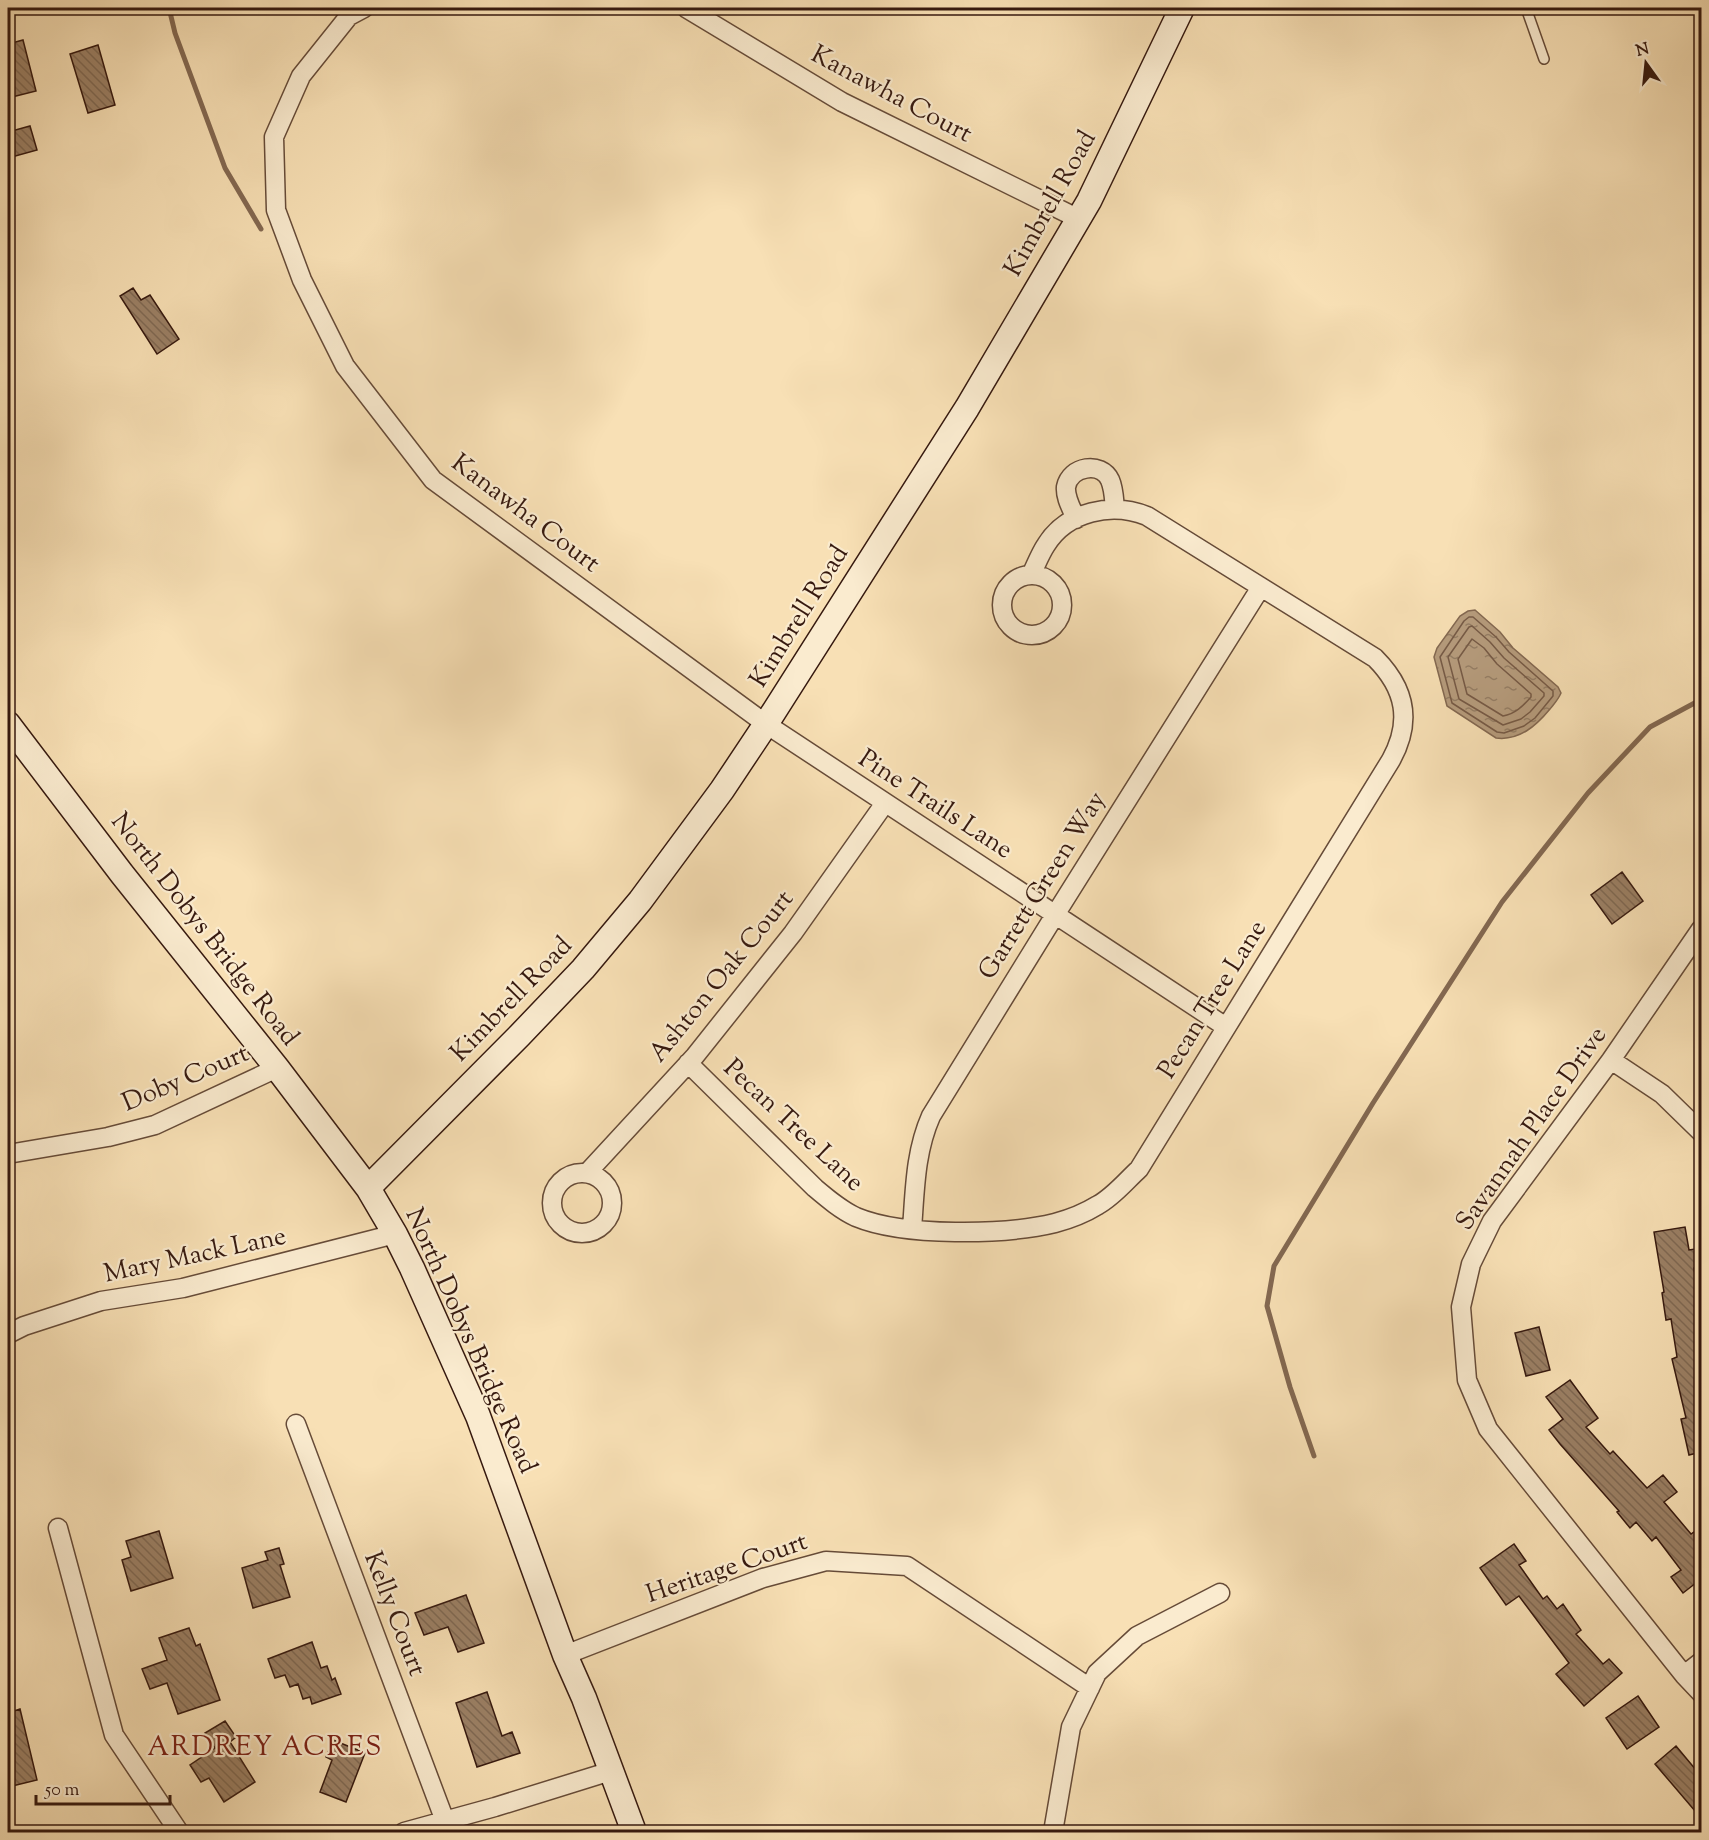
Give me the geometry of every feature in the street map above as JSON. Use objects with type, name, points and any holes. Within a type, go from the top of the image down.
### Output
[{"type":"street","name":"Kanawha Court","points":[[364,8],[349,16],[301,76],[274,137],[276,210],[302,280],[345,366],[433,480],[766,724]]},
{"type":"street","name":"Kanawha Court","points":[[686,8],[842,102],[1079,219]]},
{"type":"street","name":"Kimbrell Road","points":[[368,1188],[583,969],[640,901],[722,790],[966,408],[1079,219],[1182,8]]},
{"type":"street","points":[[1076,519],[1066,496],[1066,488],[1074,474],[1087,468],[1094,468],[1107,475],[1113,488],[1115,509]]},
{"type":"street","name":"Pecan Tree Lane","points":[[688,1063],[836,1206],[856,1217],[883,1226],[960,1232],[1023,1229],[1056,1223],[1100,1204],[1138,1169],[1399,746],[1404,721],[1401,696],[1387,670],[1375,658],[1147,516],[1134,511],[1115,509],[1089,513],[1058,530],[1046,544],[1031,575]]},
{"type":"street","name":"Garrett Green Way","points":[[912,1229],[918,1155],[927,1125],[1055,915],[1261,587]]},
{"type":"street","name":"North Dobys Bridge Road","points":[[8,724],[122,874],[277,1068],[368,1188],[395,1234],[478,1416],[634,1833]]},
{"type":"street","name":"Pine Trails Lane","points":[[766,724],[1226,1027]]},
{"type":"street","name":"Ashton Oak Court","points":[[587,1173],[688,1063],[793,933],[885,803]]},
{"type":"street","name":"Savannah Place Drive","points":[[1701,929],[1611,1060],[1492,1221],[1471,1264],[1461,1307],[1467,1380],[1488,1429],[1701,1694]]},
{"type":"street","points":[[1611,1060],[1662,1094],[1701,1133]]},
{"type":"street","name":"Doby Court","points":[[8,1154],[108,1137],[155,1125],[277,1068]]},
{"type":"street","name":"Mary Mack Lane","points":[[8,1334],[24,1326],[101,1301],[183,1288],[395,1234]]},
{"type":"street","name":"Kelly Court","points":[[296,1424],[445,1821]]},
{"type":"street","points":[[58,1528],[114,1735],[179,1833]]},
{"type":"street","name":"Heritage Court","points":[[566,1655],[763,1578],[826,1561],[908,1566],[1090,1688]]},
{"type":"street","points":[[1053,1833],[1071,1727],[1097,1673],[1137,1636],[1220,1593]]},
{"type":"street","points":[[1684,1675],[1701,1661]]},
{"type":"street","points":[[404,1833],[612,1771]]},
{"type":"lane","points":[[1526,8],[1544,59]]},
{"type":"water","points":[[1475,610],[1500,632],[1513,648],[1558,687],[1561,693],[1539,721],[1520,735],[1496,738],[1447,706],[1434,657],[1437,648],[1460,616]]},
{"type":"building","points":[[23,40],[36,91],[8,98],[8,44]]},
{"type":"building","points":[[98,45],[115,105],[88,113],[70,54]]},
{"type":"building","points":[[30,126],[37,150],[8,158],[8,132]]},
{"type":"building","points":[[133,288],[141,300],[150,295],[179,339],[157,354],[120,296]]},
{"type":"building","points":[[1622,872],[1643,901],[1612,924],[1591,895]]},
{"type":"building","points":[[1685,1227],[1689,1250],[1695,1249],[1699,1267],[1694,1268],[1701,1314],[1701,1333],[1695,1334],[1701,1360],[1701,1452],[1689,1455],[1681,1419],[1686,1418],[1672,1359],[1677,1357],[1671,1319],[1666,1320],[1662,1293],[1664,1292],[1654,1232]]},
{"type":"building","points":[[1539,1327],[1550,1370],[1526,1376],[1515,1333]]},
{"type":"building","points":[[1570,1380],[1598,1418],[1586,1427],[1610,1454],[1613,1451],[1647,1488],[1663,1475],[1677,1492],[1664,1502],[1691,1534],[1701,1527],[1701,1579],[1683,1593],[1671,1577],[1681,1570],[1656,1537],[1652,1541],[1636,1522],[1630,1528],[1617,1512],[1619,1511],[1549,1430],[1563,1419],[1546,1397]]},
{"type":"building","points":[[159,1531],[173,1578],[131,1591],[122,1560],[131,1557],[126,1541]]},
{"type":"building","points":[[1514,1544],[1526,1561],[1519,1565],[1543,1599],[1547,1596],[1557,1609],[1563,1604],[1581,1630],[1576,1634],[1603,1664],[1609,1659],[1622,1673],[1584,1706],[1556,1674],[1569,1663],[1519,1596],[1506,1605],[1480,1568]]},
{"type":"building","points":[[279,1548],[284,1564],[280,1565],[290,1597],[253,1608],[242,1568],[268,1560],[265,1552]]},
{"type":"building","points":[[466,1595],[484,1643],[458,1652],[448,1627],[424,1635],[415,1613]]},
{"type":"building","points":[[189,1628],[196,1646],[200,1644],[220,1700],[178,1714],[167,1683],[150,1689],[142,1669],[167,1660],[159,1638]]},
{"type":"building","points":[[312,1642],[321,1668],[327,1666],[341,1694],[312,1704],[310,1697],[303,1699],[298,1684],[290,1687],[285,1675],[275,1678],[268,1659]]},
{"type":"building","points":[[487,1692],[502,1736],[512,1732],[520,1753],[477,1767],[456,1703]]},
{"type":"building","points":[[1638,1696],[1659,1727],[1627,1749],[1606,1718]]},
{"type":"building","points":[[20,1709],[37,1780],[8,1787],[8,1713]]},
{"type":"building","points":[[225,1721],[236,1737],[230,1742],[255,1782],[224,1802],[209,1778],[201,1782],[190,1765],[215,1748],[205,1733]]},
{"type":"building","points":[[333,1740],[365,1753],[346,1802],[320,1792],[332,1760],[326,1757]]},
{"type":"building","points":[[1676,1746],[1701,1776],[1701,1818],[1655,1764]]},
{"type":"waterway","points":[[169,8],[175,33],[225,168],[261,229]]},
{"type":"waterway","points":[[1314,1456],[1290,1387],[1267,1306],[1274,1266],[1373,1103],[1502,902],[1588,793],[1650,727],[1702,699]]},
{"type":"district","name":"ARDREY ACRES","points":[[265,1748]]}]
